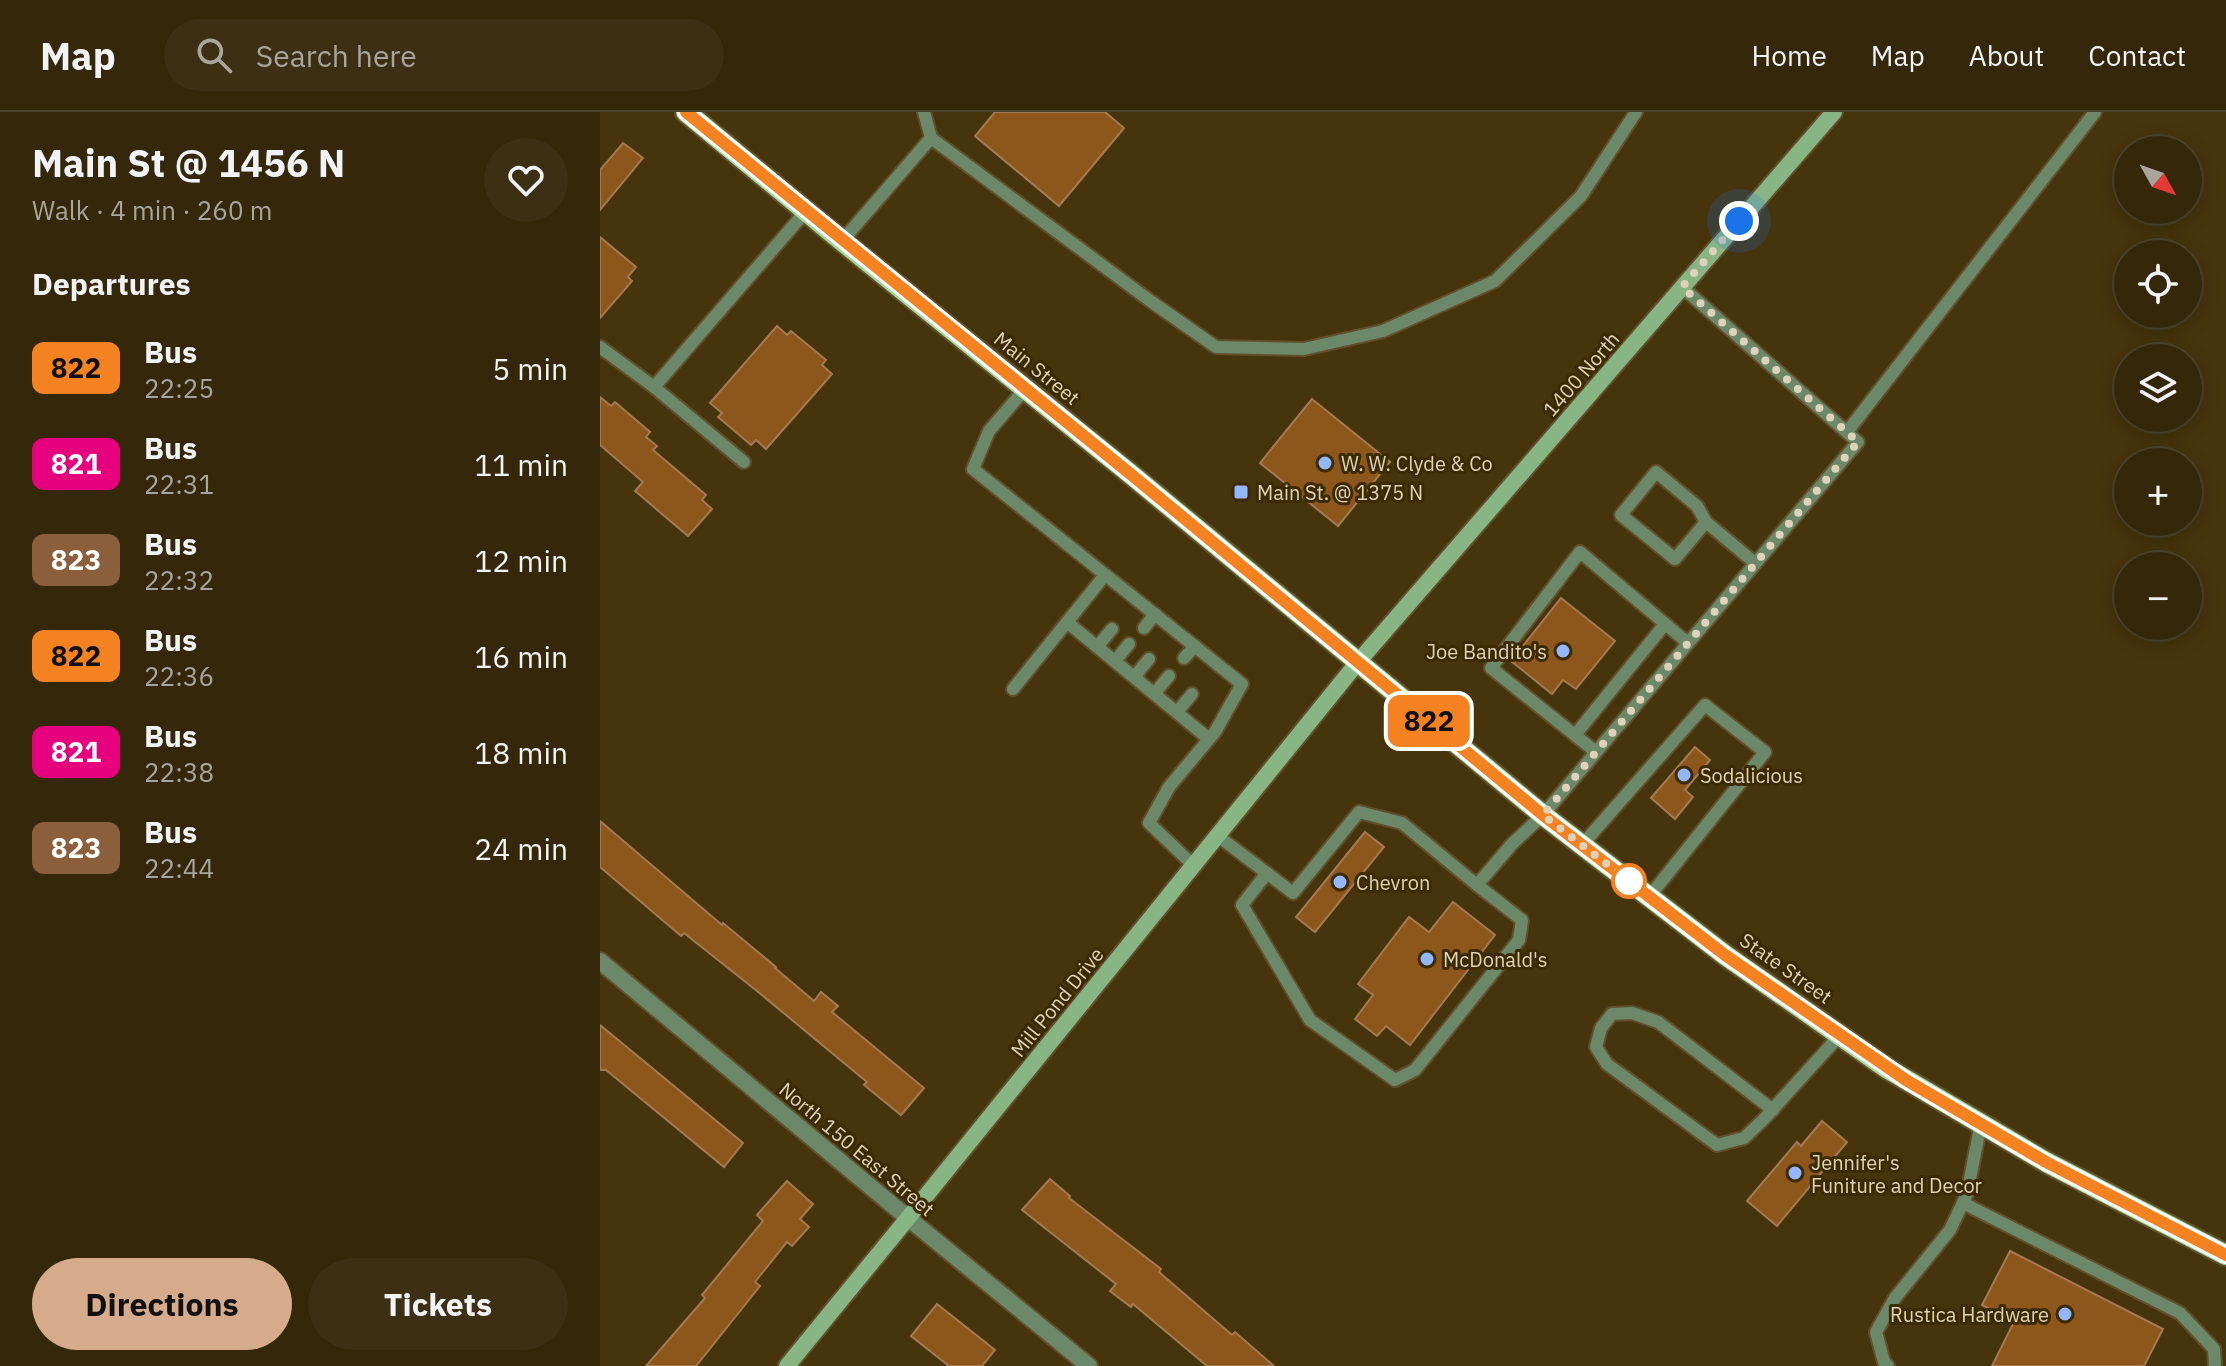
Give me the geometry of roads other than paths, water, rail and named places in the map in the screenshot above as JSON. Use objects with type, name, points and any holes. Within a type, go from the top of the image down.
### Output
[{"type":"main road","name":"Main Street","points":[[686,112],[1358,662]]},
{"type":"main road","name":"1400 North","points":[[1358,662],[1834,112]]},
{"type":"main road","name":"State Street","points":[[1358,662],[1543,815],[1649,897],[1725,955],[1888,1069],[2046,1162],[2226,1255]]},
{"type":"main road","name":"Mill Pond Drive","points":[[787,1366],[1358,662]]},
{"type":"street","name":"North 150 East Street","points":[[600,961],[1089,1366]]},
{"type":"lane","points":[[924,112],[931,138],[1216,347],[1304,349],[1383,331],[1495,281],[1581,196],[1636,112]]},
{"type":"lane","points":[[1847,432],[2095,112]]},
{"type":"lane","points":[[842,241],[931,138]]},
{"type":"lane","points":[[654,387],[806,211]]},
{"type":"lane","points":[[1477,885],[1512,844],[1543,815],[1858,442],[1682,287]]},
{"type":"lane","points":[[600,347],[654,387],[744,462]]},
{"type":"lane","points":[[1025,389],[989,431],[973,469],[1242,684],[1209,739],[1169,787],[1149,823],[1194,866]]},
{"type":"lane","points":[[1706,522],[1675,559],[1621,515],[1656,472],[1697,506],[1706,522],[1755,563]]},
{"type":"lane","points":[[1596,752],[1491,668],[1580,552],[1688,643]]},
{"type":"lane","points":[[1013,689],[1105,575]]},
{"type":"lane","points":[[1127,612],[1137,600]]},
{"type":"lane","points":[[1144,628],[1155,614]]},
{"type":"lane","points":[[1067,622],[1209,739]]},
{"type":"lane","points":[[1575,735],[1665,624]]},
{"type":"lane","points":[[1097,647],[1112,629]]},
{"type":"lane","points":[[1165,641],[1175,630]]},
{"type":"lane","points":[[1115,661],[1129,644]]},
{"type":"lane","points":[[1184,658],[1195,646]]},
{"type":"lane","points":[[1134,677],[1149,659]]},
{"type":"lane","points":[[1207,675],[1216,664]]},
{"type":"lane","points":[[1154,694],[1169,676]]},
{"type":"lane","points":[[1177,712],[1192,694]]},
{"type":"lane","points":[[1582,845],[1705,705],[1765,752],[1649,897]]},
{"type":"lane","points":[[1218,836],[1267,873],[1293,893],[1359,812],[1402,823],[1522,920],[1519,940],[1415,1070],[1395,1080],[1310,1020],[1242,905],[1267,873]]},
{"type":"lane","points":[[1773,1110],[1658,1022],[1632,1013],[1612,1014],[1601,1028],[1596,1047],[1607,1064],[1717,1145],[1744,1138],[1773,1110],[1840,1035]]},
{"type":"lane","points":[[1888,1366],[1884,1362],[1876,1332],[1895,1298],[1950,1230],[1967,1194],[1981,1123]]},
{"type":"lane","points":[[1963,1203],[2180,1313],[2214,1349],[2215,1366]]},
{"type":"place","name":"W. W. Clyde & Co","points":[[1325,463]]},
{"type":"place","name":"Main St. @ 1375 N","points":[[1241,492]]},
{"type":"place","name":"Joe Bandito's","points":[[1563,651]]},
{"type":"place","name":"Sodalicious","points":[[1684,775]]},
{"type":"place","name":"Chevron","points":[[1340,882]]},
{"type":"place","name":"McDonald's","points":[[1427,959]]},
{"type":"place","name":"Jennifer's Funiture and Decor","points":[[1795,1173]]},
{"type":"place","name":"Rustica Hardware","points":[[2065,1314]]}]
